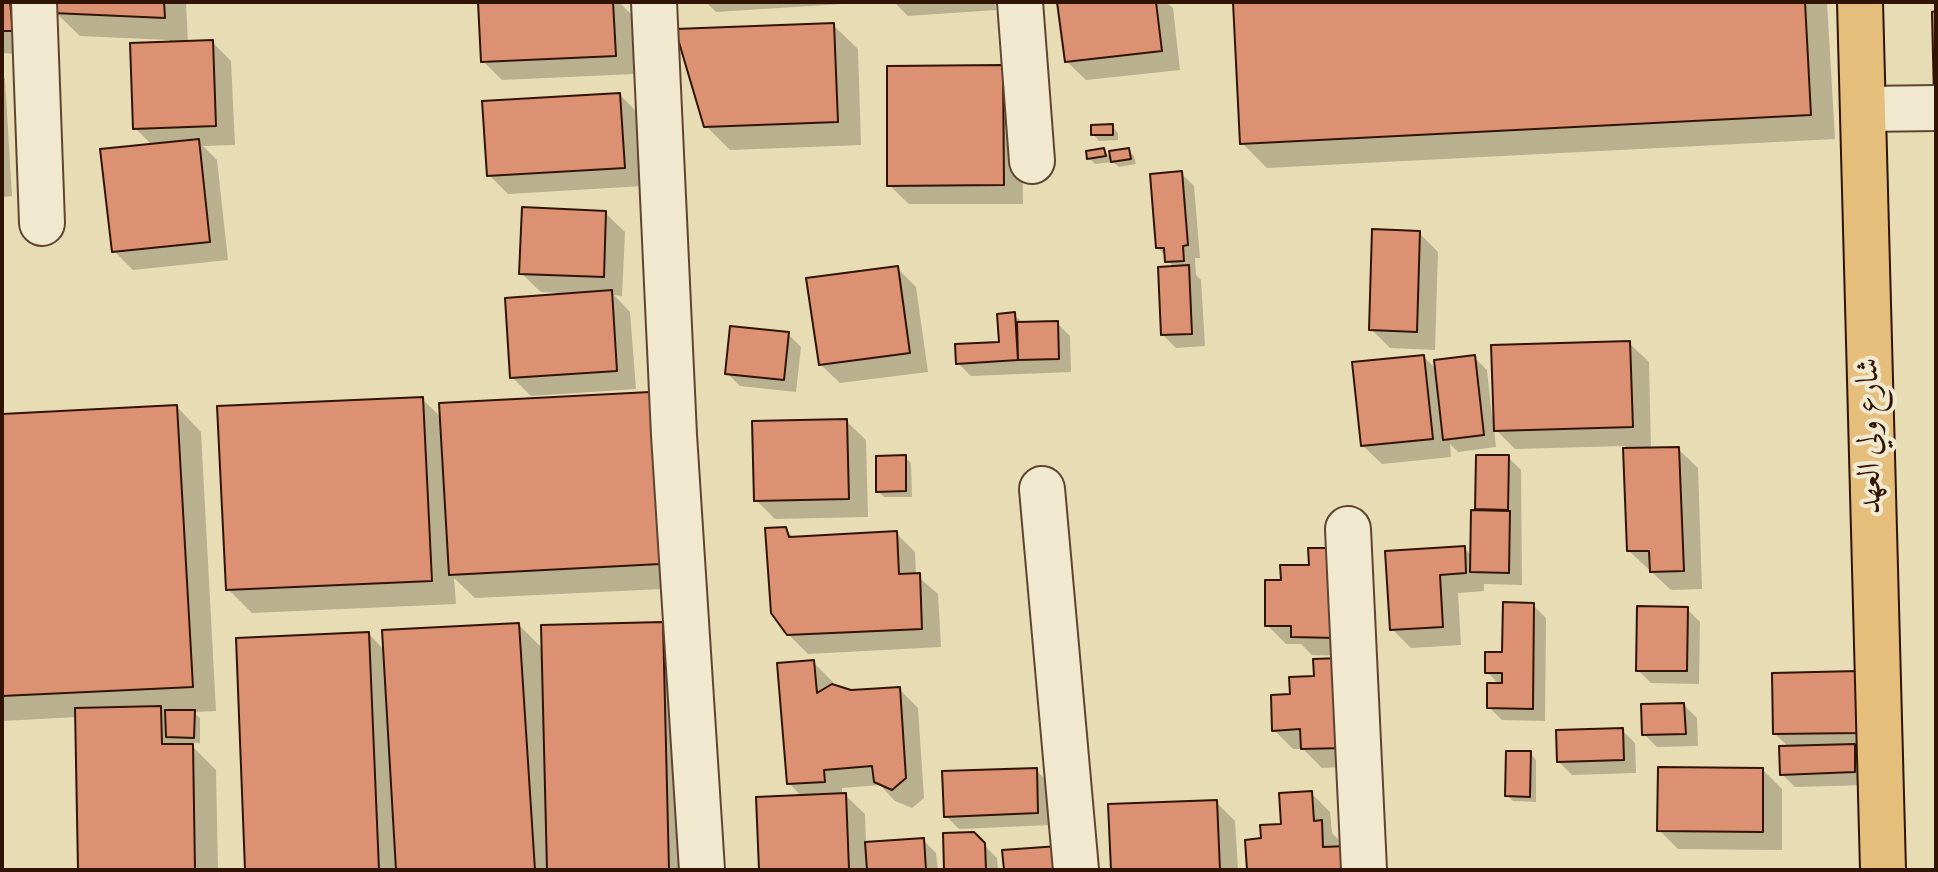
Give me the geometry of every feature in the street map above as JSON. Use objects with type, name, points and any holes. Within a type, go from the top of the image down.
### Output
[{"type":"main road","name":"شارع ولي العهد","points":[[1860,2],[1883,870]]},
{"type":"street","points":[[34,2],[42,223]]},
{"type":"street","points":[[654,2],[674,435],[702,870]]},
{"type":"street","points":[[1020,2],[1032,161]]},
{"type":"street","points":[[1865,109],[1936,108]]},
{"type":"street","points":[[1042,489],[1076,870]]},
{"type":"street","points":[[1348,529],[1364,870]]},
{"type":"building","points":[[2,2],[10,2],[13,31],[2,31]]},
{"type":"building","points":[[52,2],[164,2],[165,18],[53,13]]},
{"type":"building","points":[[478,2],[613,2],[616,56],[481,62]]},
{"type":"building","points":[[1057,2],[1156,2],[1162,51],[1065,62]]},
{"type":"building","points":[[1233,2],[1805,2],[1811,115],[1240,144]]},
{"type":"building","points":[[1936,11],[1936,98],[1934,98],[1932,12]]},
{"type":"building","points":[[834,23],[838,122],[704,127],[675,29]]},
{"type":"building","points":[[213,40],[216,126],[133,129],[130,43]]},
{"type":"building","points":[[1003,65],[1004,185],[887,186],[887,66]]},
{"type":"building","points":[[620,93],[625,168],[487,176],[482,101]]},
{"type":"building","points":[[1113,124],[1113,135],[1091,135],[1091,125]]},
{"type":"building","points":[[199,139],[210,242],[112,252],[100,149]]},
{"type":"building","points":[[1104,148],[1106,156],[1087,159],[1086,151]]},
{"type":"building","points":[[1129,148],[1131,159],[1111,162],[1109,151]]},
{"type":"building","points":[[1182,171],[1188,245],[1183,246],[1184,261],[1165,262],[1164,248],[1156,248],[1150,174]]},
{"type":"building","points":[[522,207],[606,211],[604,277],[519,274]]},
{"type":"building","points":[[1372,229],[1420,231],[1417,332],[1369,330]]},
{"type":"building","points":[[1189,265],[1192,334],[1161,335],[1158,267]]},
{"type":"building","points":[[898,266],[910,353],[819,365],[806,278]]},
{"type":"building","points":[[612,290],[617,371],[510,378],[505,298]]},
{"type":"building","points":[[1015,312],[1018,360],[956,364],[955,344],[999,342],[997,314]]},
{"type":"building","points":[[1058,321],[1059,359],[1018,360],[1017,322]]},
{"type":"building","points":[[730,326],[789,332],[784,380],[725,374]]},
{"type":"building","points":[[1630,341],[1633,427],[1494,431],[1491,345]]},
{"type":"building","points":[[1424,355],[1433,439],[1361,446],[1352,362]]},
{"type":"building","points":[[1475,355],[1484,435],[1443,440],[1434,360]]},
{"type":"building","points":[[650,392],[660,564],[449,575],[439,403]]},
{"type":"building","points":[[423,397],[432,581],[226,590],[217,406]]},
{"type":"building","points":[[177,405],[193,687],[2,696],[2,414]]},
{"type":"building","points":[[847,419],[849,499],[754,501],[752,421]]},
{"type":"building","points":[[1679,447],[1684,571],[1650,572],[1649,551],[1627,551],[1623,448]]},
{"type":"building","points":[[906,455],[906,491],[876,492],[876,456]]},
{"type":"building","points":[[1476,455],[1509,455],[1508,510],[1475,509]]},
{"type":"building","points":[[1471,510],[1510,511],[1509,573],[1470,572]]},
{"type":"building","points":[[786,527],[789,537],[897,531],[899,574],[920,573],[922,629],[787,635],[771,613],[765,528]]},
{"type":"building","points":[[1465,546],[1466,573],[1440,575],[1443,627],[1390,630],[1385,551]]},
{"type":"building","points":[[1308,548],[1336,548],[1336,638],[1291,637],[1291,626],[1265,626],[1265,580],[1281,580],[1280,565],[1309,565]]},
{"type":"building","points":[[1503,602],[1534,603],[1533,709],[1487,708],[1487,683],[1502,683],[1502,673],[1485,673],[1485,652],[1502,652]]},
{"type":"building","points":[[1637,606],[1688,607],[1687,671],[1636,671]]},
{"type":"building","points":[[663,622],[669,870],[547,870],[541,625]]},
{"type":"building","points":[[519,623],[535,870],[396,870],[382,630]]},
{"type":"building","points":[[369,632],[379,870],[245,870],[236,638]]},
{"type":"building","points":[[1341,658],[1345,748],[1301,749],[1300,729],[1272,731],[1271,695],[1290,694],[1289,677],[1314,676],[1313,659]]},
{"type":"building","points":[[814,660],[817,693],[832,684],[851,690],[900,687],[906,778],[892,790],[874,782],[872,766],[824,770],[825,782],[787,784],[777,663]]},
{"type":"building","points":[[1858,671],[1860,733],[1773,734],[1772,673]]},
{"type":"building","points":[[1684,703],[1686,734],[1642,735],[1641,704]]},
{"type":"building","points":[[161,706],[162,744],[193,744],[195,870],[78,870],[75,708]]},
{"type":"building","points":[[165,710],[195,710],[194,738],[166,737]]},
{"type":"building","points":[[1623,728],[1624,760],[1557,762],[1556,730]]},
{"type":"building","points":[[1855,744],[1855,772],[1780,775],[1779,746]]},
{"type":"building","points":[[1506,751],[1531,751],[1530,797],[1505,796]]},
{"type":"building","points":[[1658,767],[1763,768],[1763,832],[1657,831]]},
{"type":"building","points":[[1037,768],[1038,813],[944,817],[942,771]]},
{"type":"building","points":[[1312,791],[1314,821],[1322,820],[1323,847],[1347,846],[1348,870],[1247,870],[1245,840],[1261,838],[1260,825],[1281,824],[1279,793]]},
{"type":"building","points":[[846,793],[849,869],[759,870],[756,797]]},
{"type":"building","points":[[1217,800],[1220,870],[1111,870],[1108,804]]},
{"type":"building","points":[[974,832],[985,843],[986,870],[944,870],[943,833]]},
{"type":"building","points":[[924,838],[926,870],[867,870],[865,842]]},
{"type":"building","points":[[1059,846],[1061,870],[1004,870],[1002,850]]}]
